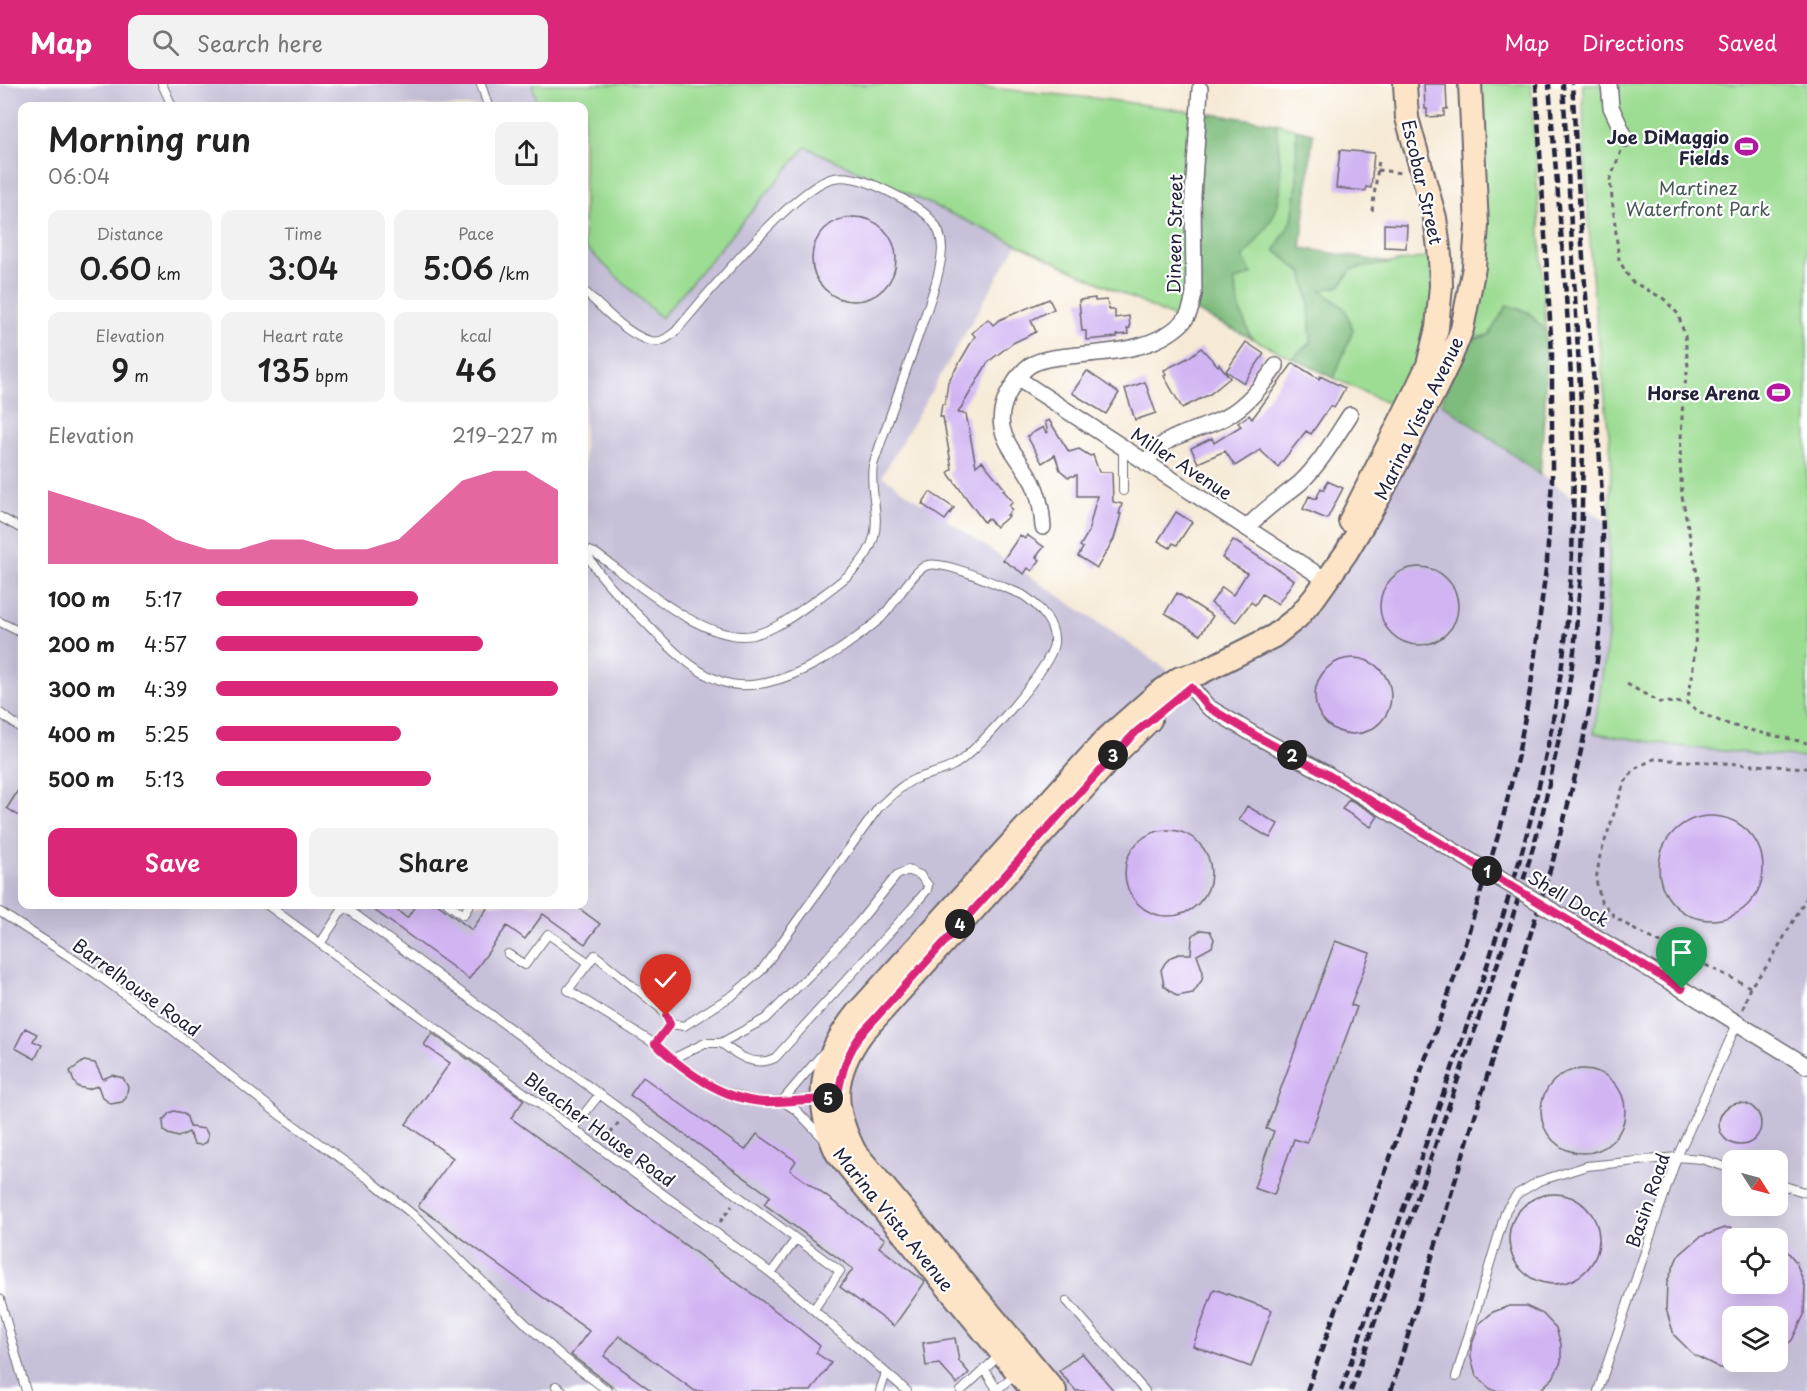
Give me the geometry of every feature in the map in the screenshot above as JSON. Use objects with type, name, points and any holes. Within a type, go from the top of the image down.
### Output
[{"type":"main road","name":"Escobar Street","points":[[1326,580],[1344,534],[1418,388],[1433,347],[1437,328],[1441,285],[1440,256],[1435,218],[1407,118],[1405,84]]},
{"type":"main road","name":"Marina Vista Avenue","points":[[829,1098],[850,1049],[863,1032],[1113,756],[1136,732],[1196,680],[1274,636],[1298,617],[1346,553],[1378,499],[1450,359],[1462,329],[1474,267],[1477,225],[1470,84]]},
{"type":"main road","points":[[1435,218],[1444,253],[1452,264],[1456,267],[1474,267]]},
{"type":"main road","name":"Marina Vista Avenue","points":[[1055,1391],[1024,1367],[837,1153],[825,1121],[829,1098],[827,1066],[834,1046],[844,1030],[1107,738],[1157,694],[1180,678],[1196,680]]},
{"type":"main road","name":"Marina Vista Avenue","points":[[829,1098],[839,1114],[855,1152],[1008,1348]]},
{"type":"main road","name":"Marina Vista Avenue","points":[[1024,1367],[1033,1391]]},
{"type":"street","points":[[1609,84],[1611,107],[1626,140]]},
{"type":"street","name":"Dineen Street","points":[[1043,527],[1042,511],[1033,483],[1005,441],[1002,412],[1006,397],[1017,378],[1029,367],[1045,359],[1128,349],[1166,334],[1183,322],[1187,316],[1194,294],[1193,196],[1200,89]]},
{"type":"street","points":[[1146,463],[1161,444],[1227,417],[1247,401],[1276,366]]},
{"type":"street","name":"Miller Avenue","points":[[1017,378],[1326,580]]},
{"type":"street","points":[[1247,528],[1262,512],[1302,481],[1350,415]]},
{"type":"street","name":"Shell Dock","points":[[1196,680],[1208,707],[1325,773],[1807,1066]]},
{"type":"lane","points":[[162,84],[170,102]]},
{"type":"lane","points":[[481,84],[487,102]]},
{"type":"lane","points":[[588,294],[634,333],[654,341],[668,338],[742,255],[796,200],[824,180],[837,177],[869,184],[916,206],[935,223],[942,249],[930,299],[873,465],[872,482],[876,522],[874,536],[865,556],[841,581],[788,620],[752,635],[737,636],[705,627],[664,603],[595,553],[588,550]]},
{"type":"lane","points":[[1123,448],[1123,491]]},
{"type":"lane","points":[[0,517],[18,527]]},
{"type":"lane","points":[[588,557],[616,592],[651,629],[707,675],[721,682],[736,685],[774,681],[806,670],[870,627],[896,602],[915,574],[922,567],[930,564],[957,570],[1030,600],[1045,616],[1052,630],[1055,641],[1052,653],[1004,716],[969,754],[953,766],[913,780],[879,807],[761,971],[734,995],[684,1026],[670,1024],[661,1010],[595,955],[568,990],[655,1044],[694,1076],[723,1091],[754,1101],[829,1098]]},
{"type":"lane","points":[[0,622],[18,631]]},
{"type":"lane","points":[[0,713],[18,726]]},
{"type":"lane","points":[[672,1059],[705,1043],[721,1043],[765,1019],[794,992],[859,922],[897,875],[908,870],[925,880],[928,885],[927,890],[911,909],[775,1058],[767,1062],[748,1060],[721,1043]]},
{"type":"lane","name":"Bleacher House Road","points":[[273,909],[771,1273],[907,1391]]},
{"type":"lane","points":[[320,944],[344,909]]},
{"type":"lane","points":[[350,909],[794,1243],[840,1271],[814,1309]]},
{"type":"lane","points":[[455,909],[463,915],[467,909]]},
{"type":"lane","name":"Barrelhouse Road","points":[[0,912],[95,973],[169,1027],[281,1116],[369,1179],[422,1222],[563,1358],[608,1391]]},
{"type":"lane","points":[[508,954],[525,966],[548,934],[589,963]]},
{"type":"lane","points":[[655,1044],[670,1024]]},
{"type":"lane","name":"Basin Road","points":[[1598,1391],[1677,1157],[1737,1024]]},
{"type":"lane","points":[[782,1101],[844,1030]]},
{"type":"lane","points":[[573,1128],[599,1095]]},
{"type":"lane","points":[[782,1101],[796,1110],[837,1153]]},
{"type":"lane","points":[[1456,1377],[1506,1210],[1517,1194],[1539,1181],[1587,1166],[1677,1157],[1701,1159],[1722,1166]]},
{"type":"lane","points":[[1788,1187],[1807,1193]]},
{"type":"lane","points":[[771,1273],[794,1243]]},
{"type":"lane","points":[[0,1299],[26,1391]]},
{"type":"lane","points":[[1067,1301],[1145,1391]]},
{"type":"lane","points":[[961,1391],[1008,1348]]},
{"type":"lane","points":[[984,1369],[997,1391],[1024,1367]]},
{"type":"lane","points":[[880,1391],[886,1373]]},
{"type":"path","points":[[1626,140],[1610,180],[1618,260],[1631,281],[1664,299],[1678,314],[1685,336],[1688,367],[1683,397],[1680,460],[1682,496],[1700,589],[1692,678],[1687,703]]},
{"type":"path","points":[[1372,211],[1379,160]]},
{"type":"path","points":[[1376,170],[1402,173]]},
{"type":"path","points":[[1627,684],[1659,702],[1687,703],[1698,712],[1723,723],[1807,743]]},
{"type":"path","points":[[1750,987],[1635,930],[1615,917],[1601,901],[1596,880],[1600,856],[1623,783],[1634,769],[1654,759],[1807,768]]},
{"type":"path","points":[[1737,1024],[1750,987],[1768,965],[1807,897]]},
{"type":"path","points":[[608,1137],[620,1122]]},
{"type":"path","points":[[720,1223],[734,1204]]},
{"type":"shaded area","points":[[0,84],[532,84],[537,102],[18,102],[18,909],[588,909],[588,250],[661,318],[806,147],[1017,244],[882,476],[1180,678],[822,1085],[1033,1391],[0,1391]]},
{"type":"shaded area","points":[[1432,396],[1611,525],[1608,636],[1594,733],[1691,748],[1807,758],[1807,1391],[1055,1391],[855,1152],[845,1063],[1136,732],[1191,687],[1298,617]]},
{"type":"green space","points":[[532,84],[948,84],[1102,99],[1197,112],[1187,308],[1174,318],[806,147],[661,318],[588,250],[588,102],[537,102]]},
{"type":"green space","points":[[1479,84],[1531,84],[1546,332],[1528,312],[1489,335],[1466,341]]},
{"type":"green space","name":"Martinez Waterfront Park","points":[[1583,84],[1807,84],[1807,758],[1691,748],[1594,733],[1608,636],[1611,454],[1593,288],[1584,151]]},
{"type":"green space","points":[[1204,113],[1276,123],[1281,179],[1278,201],[1269,224],[1243,258],[1252,274],[1234,281],[1240,310],[1251,338],[1195,311]]},
{"type":"green space","points":[[1276,123],[1296,129],[1297,185],[1292,221],[1275,250],[1303,274],[1309,303],[1311,342],[1292,358],[1251,338],[1240,310],[1234,281],[1251,274],[1243,258],[1268,225],[1281,178]]},
{"type":"green space","points":[[1296,129],[1313,133],[1301,248],[1390,263],[1352,269],[1340,286],[1321,290],[1345,309],[1353,330],[1334,378],[1292,358],[1311,342],[1309,303],[1303,274],[1275,250],[1292,220],[1297,185]]},
{"type":"green space","points":[[1428,257],[1441,286],[1406,412],[1334,378],[1342,356],[1320,290],[1340,286],[1352,269]]},
{"type":"green space","points":[[1507,305],[1528,312],[1546,332],[1545,404],[1540,474],[1441,403],[1466,341],[1489,335]]},
{"type":"building","points":[[1424,84],[1446,84],[1447,109],[1444,109],[1444,116],[1427,117]]},
{"type":"building","points":[[1340,150],[1374,153],[1371,188],[1366,187],[1366,191],[1336,188]]},
{"type":"building","points":[[854,217],[870,220],[884,229],[893,243],[896,259],[893,275],[884,289],[870,298],[854,301],[838,298],[824,289],[815,275],[812,259],[815,243],[824,229],[838,220]]},
{"type":"building","points":[[1384,224],[1407,225],[1406,248],[1384,247]]},
{"type":"building","points":[[1095,298],[1095,301],[1107,300],[1109,310],[1115,310],[1115,318],[1129,316],[1130,328],[1127,329],[1129,334],[1086,340],[1086,331],[1082,331],[1079,300]]},
{"type":"building","points":[[1049,299],[1054,309],[1031,320],[1036,332],[1013,343],[988,362],[958,413],[966,414],[976,466],[982,461],[1013,502],[1009,506],[1012,510],[1007,515],[1009,516],[996,527],[988,518],[984,522],[948,473],[952,469],[943,417],[940,417],[942,404],[945,404],[948,382],[975,336],[972,333],[988,319],[993,325],[999,320]]},
{"type":"building","points":[[1246,342],[1264,354],[1244,383],[1226,371]]},
{"type":"building","points":[[1201,348],[1218,366],[1219,364],[1230,378],[1210,394],[1182,408],[1164,376],[1166,375],[1164,370],[1188,358]]},
{"type":"building","points":[[1293,363],[1319,379],[1320,376],[1345,388],[1334,408],[1330,406],[1311,434],[1306,431],[1278,467],[1260,450],[1235,466],[1225,451],[1198,463],[1191,448],[1212,438],[1214,443],[1241,426],[1238,423],[1249,415],[1252,419]]},
{"type":"building","points":[[1087,371],[1119,393],[1106,414],[1072,393]]},
{"type":"building","points":[[1145,382],[1156,413],[1135,420],[1125,389]]},
{"type":"building","points":[[1049,420],[1069,452],[1079,449],[1090,456],[1093,455],[1099,472],[1112,472],[1113,502],[1122,504],[1119,514],[1121,514],[1114,539],[1097,568],[1078,556],[1083,548],[1080,546],[1088,533],[1097,496],[1077,496],[1077,475],[1068,477],[1060,470],[1055,455],[1042,463],[1027,436],[1043,427],[1046,433],[1048,432],[1045,422]]},
{"type":"building","points":[[1327,481],[1343,488],[1327,519],[1303,509],[1309,496],[1316,499],[1321,488],[1324,490]]},
{"type":"building","points":[[930,492],[954,508],[945,520],[922,504]]},
{"type":"building","points":[[1176,512],[1192,522],[1177,545],[1173,543],[1170,548],[1158,541]]},
{"type":"building","points":[[1020,535],[1025,539],[1027,535],[1044,547],[1036,557],[1040,560],[1032,571],[1028,568],[1024,574],[1003,560]]},
{"type":"building","points":[[1233,540],[1294,580],[1278,604],[1262,594],[1255,605],[1251,602],[1236,622],[1211,603],[1222,587],[1233,595],[1247,573],[1222,558]]},
{"type":"building","points":[[1419,567],[1434,570],[1446,579],[1455,591],[1458,606],[1455,621],[1446,633],[1434,642],[1419,645],[1404,642],[1392,633],[1383,621],[1380,606],[1383,591],[1392,579],[1404,570]]},
{"type":"building","points":[[1177,593],[1213,616],[1200,635],[1165,613]]},
{"type":"building","points":[[1361,658],[1374,664],[1385,675],[1391,688],[1389,711],[1374,728],[1361,734],[1345,734],[1332,728],[1317,711],[1315,688],[1321,675],[1338,660]]},
{"type":"building","points":[[18,790],[18,815],[7,808]]},
{"type":"building","points":[[1349,799],[1378,816],[1371,827],[1342,809]]},
{"type":"building","points":[[1247,806],[1278,824],[1270,838],[1239,820]]},
{"type":"building","points":[[1711,816],[1731,820],[1748,831],[1759,848],[1763,868],[1759,888],[1748,905],[1731,916],[1711,920],[1691,916],[1674,905],[1663,888],[1659,868],[1663,848],[1674,831],[1691,820]]},
{"type":"building","points":[[1168,830],[1192,837],[1204,849],[1211,873],[1204,897],[1192,909],[1168,916],[1144,909],[1132,897],[1125,873],[1132,849],[1144,837]]},
{"type":"building","points":[[373,909],[395,909],[407,918],[413,909],[444,909],[472,930],[487,909],[580,909],[600,924],[585,944],[543,914],[525,939],[507,926],[469,979]]},
{"type":"building","points":[[1201,930],[1210,931],[1214,939],[1212,947],[1197,955],[1203,972],[1202,980],[1193,993],[1177,996],[1164,986],[1161,970],[1171,957],[1191,954],[1192,938]]},
{"type":"building","points":[[1335,941],[1370,953],[1351,1005],[1357,1007],[1307,1143],[1294,1139],[1274,1195],[1254,1188],[1274,1131],[1266,1129]]},
{"type":"building","points":[[25,1028],[37,1034],[33,1041],[42,1045],[35,1059],[15,1048]]},
{"type":"building","points":[[432,1033],[524,1100],[511,1118],[788,1320],[820,1346],[816,1353],[831,1363],[811,1391],[695,1391],[619,1336],[604,1356],[652,1391],[619,1391],[571,1355],[589,1331],[418,1206],[453,1158],[406,1124],[450,1063],[424,1045]]},
{"type":"building","points":[[84,1061],[95,1063],[103,1079],[112,1075],[123,1078],[128,1087],[126,1098],[122,1102],[111,1104],[102,1097],[98,1086],[88,1089],[78,1087],[70,1071]]},
{"type":"building","points":[[1583,1069],[1599,1072],[1613,1081],[1622,1095],[1625,1111],[1622,1127],[1613,1141],[1599,1150],[1583,1153],[1567,1150],[1553,1141],[1544,1127],[1541,1111],[1544,1095],[1553,1081],[1567,1072]]},
{"type":"building","points":[[643,1077],[745,1150],[757,1134],[796,1161],[790,1170],[885,1239],[879,1247],[925,1282],[894,1326],[840,1287],[853,1269],[764,1204],[770,1196],[630,1095]]},
{"type":"building","points":[[1740,1103],[1755,1109],[1761,1124],[1755,1139],[1740,1145],[1725,1139],[1719,1124],[1725,1109]]},
{"type":"building","points":[[174,1111],[183,1113],[187,1117],[190,1127],[205,1129],[208,1135],[207,1142],[201,1145],[194,1144],[189,1132],[178,1137],[164,1131],[163,1121],[169,1113]]},
{"type":"building","points":[[1554,1194],[1571,1197],[1586,1207],[1596,1222],[1599,1239],[1596,1256],[1586,1271],[1571,1281],[1554,1284],[1537,1281],[1522,1271],[1512,1256],[1509,1239],[1512,1222],[1522,1207],[1537,1197]]},
{"type":"building","points":[[1722,1229],[1722,1294],[1788,1294],[1788,1252],[1796,1262],[1805,1286],[1804,1315],[1788,1344],[1788,1306],[1722,1306],[1722,1368],[1694,1355],[1674,1335],[1666,1309],[1667,1282],[1678,1256],[1700,1237]]},
{"type":"building","points":[[1214,1289],[1272,1310],[1251,1367],[1193,1346]]},
{"type":"building","points":[[1509,1306],[1526,1306],[1543,1314],[1556,1328],[1561,1344],[1561,1362],[1553,1378],[1539,1391],[1495,1391],[1476,1375],[1471,1358],[1471,1347],[1479,1324],[1493,1312]]},
{"type":"building","points":[[955,1338],[959,1361],[969,1373],[957,1384],[939,1364],[926,1366],[923,1343]]},
{"type":"building","points":[[1082,1353],[1114,1391],[1076,1391],[1059,1371]]},
{"type":"railway","points":[[1307,1391],[1456,973],[1501,826],[1518,755],[1531,685],[1547,561],[1552,480],[1552,354],[1536,84]]},
{"type":"railway","points":[[1341,1391],[1471,1015],[1504,912],[1546,756],[1556,703],[1571,579],[1573,437],[1566,296],[1549,84]]},
{"type":"railway","points":[[1351,1391],[1507,936],[1541,820],[1566,707],[1581,574],[1583,439],[1563,84]]},
{"type":"railway","points":[[1391,1391],[1554,857],[1582,745],[1593,688],[1600,631],[1602,505],[1572,84]]},
{"type":"place","name":"Joe DiMaggio Fields","points":[[1747,146]]},
{"type":"place","name":"Horse Arena","points":[[1778,392]]},
{"type":"route","points":[[666,1016],[670,1024],[655,1044],[694,1076],[710,1085],[754,1101],[837,1099],[841,1076],[850,1049],[863,1032],[1113,756],[1136,732],[1191,687],[1208,707],[1325,773],[1682,989]]}]
